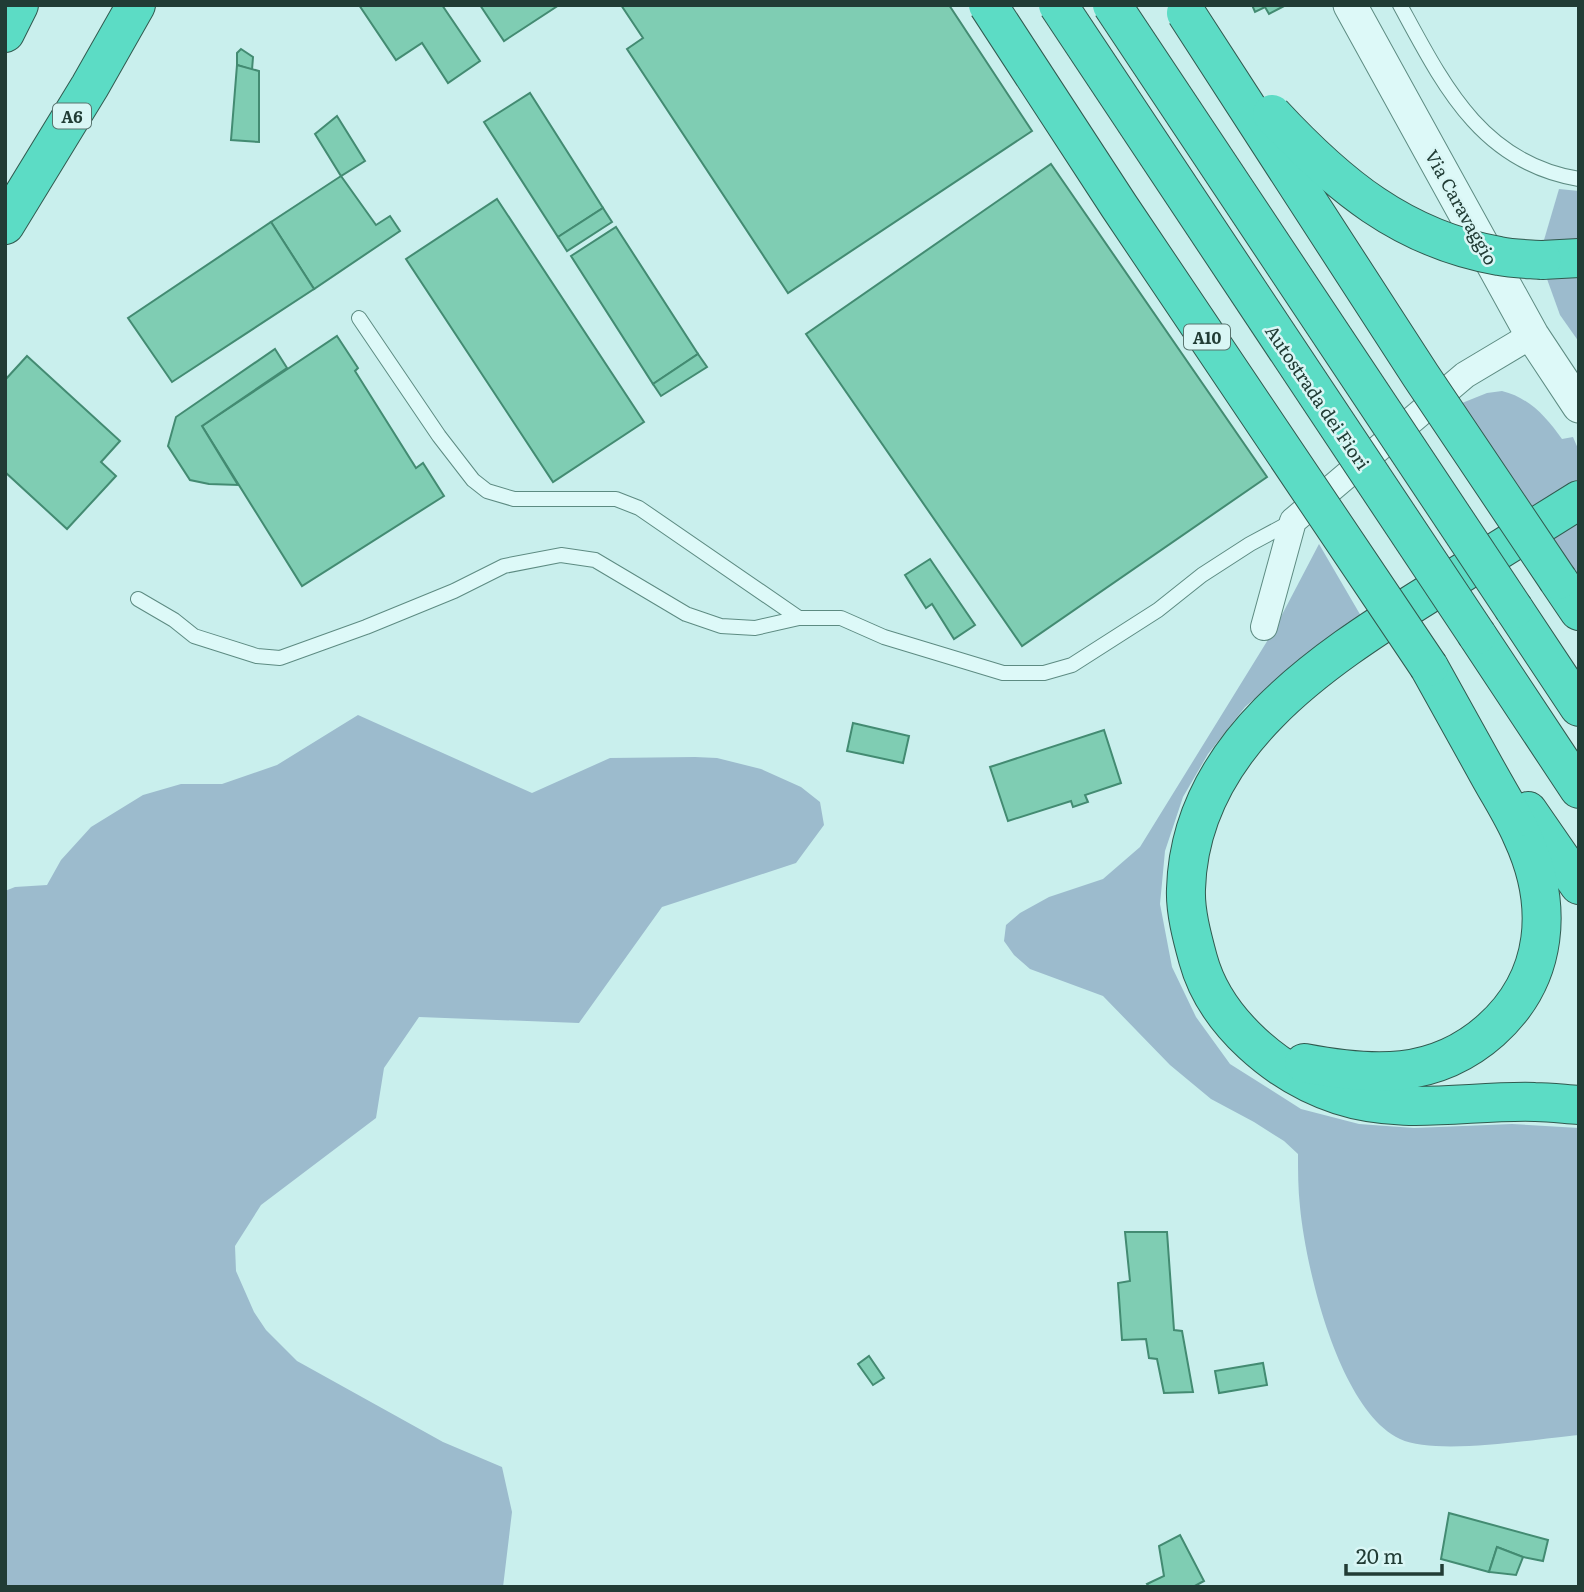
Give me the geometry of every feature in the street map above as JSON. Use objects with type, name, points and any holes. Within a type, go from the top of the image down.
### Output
[{"type":"highway","points":[[5,33],[19,5]]},
{"type":"highway","name":"A10","points":[[988,5],[1142,240],[1579,885]]},
{"type":"highway","name":"Autostrada dei Fiori","points":[[1058,5],[1579,789]]},
{"type":"highway","points":[[1112,5],[1579,707]]},
{"type":"highway","name":"A6","points":[[5,225],[136,6]]},
{"type":"highway","points":[[1183,9],[1305,149],[1364,200],[1428,235],[1462,247],[1500,257],[1560,259]]},
{"type":"highway","points":[[1183,9],[1421,376],[1579,611]]},
{"type":"highway","points":[[1579,500],[1366,633],[1313,672],[1253,728],[1227,764],[1205,804],[1191,845],[1185,891],[1192,941],[1203,979],[1229,1018],[1267,1055],[1311,1084],[1372,1104],[1415,1106],[1534,1102],[1579,1105]]},
{"type":"highway","points":[[1267,1055],[1348,1071],[1380,1073],[1415,1069],[1449,1058],[1481,1039],[1507,1016],[1526,987],[1538,956],[1542,930],[1542,902],[1534,868],[1523,836],[1429,667]]},
{"type":"street","name":"Via Caravaggio","points":[[1350,5],[1532,335],[1579,406]]},
{"type":"street","points":[[1264,627],[1293,521],[1465,375],[1532,335]]},
{"type":"lane","points":[[1400,5],[1440,79],[1470,117],[1498,145],[1526,163],[1553,175],[1579,179]]},
{"type":"lane","points":[[359,318],[439,436],[472,480],[487,491],[523,499],[616,499],[639,508],[799,618]]},
{"type":"lane","points":[[138,599],[174,620],[194,636],[257,656],[280,658],[404,612],[504,566],[561,555],[596,560],[686,614],[721,626],[755,628],[799,618],[841,618],[884,637],[1003,673],[1044,673],[1072,665],[1158,610],[1231,556],[1293,521]]},
{"type":"shaded area","points":[[1559,189],[1579,191],[1579,241],[1544,240]]},
{"type":"shaded area","points":[[1579,276],[1579,342],[1560,315],[1547,279]]},
{"type":"shaded area","points":[[1502,391],[1529,403],[1562,439],[1573,437],[1579,451],[1579,479],[1532,506],[1462,403],[1487,393]]},
{"type":"shaded area","points":[[1579,523],[1579,577],[1552,538]]},
{"type":"shaded area","points":[[1319,544],[1361,616],[1295,663],[1245,707],[1208,754],[1183,797],[1165,851],[1160,904],[1172,967],[1196,1017],[1230,1064],[1301,1109],[1359,1124],[1414,1128],[1512,1124],[1579,1128],[1579,1435],[1487,1445],[1437,1446],[1400,1439],[1378,1423],[1359,1399],[1343,1369],[1318,1300],[1304,1234],[1298,1154],[1284,1141],[1254,1122],[1211,1099],[1170,1065],[1103,996],[1030,969],[1014,955],[1004,941],[1006,925],[1020,913],[1049,897],[1103,879],[1140,847],[1274,630]]},
{"type":"shaded area","points":[[358,715],[532,793],[610,758],[717,758],[761,769],[801,787],[820,802],[824,825],[796,863],[662,907],[579,1023],[419,1017],[384,1068],[376,1118],[261,1205],[235,1246],[236,1271],[254,1312],[266,1330],[297,1361],[443,1442],[502,1467],[512,1512],[503,1587],[5,1587],[5,891],[15,887],[47,885],[61,860],[91,827],[143,795],[181,784],[222,784],[277,765]]},
{"type":"building","points":[[359,5],[442,5],[480,61],[448,83],[422,43],[396,60]]},
{"type":"building","points":[[480,5],[559,5],[504,41]]},
{"type":"building","points":[[621,5],[949,5],[1032,131],[788,293],[627,49],[643,38]]},
{"type":"building","points":[[1252,5],[1286,5],[1269,14],[1265,7],[1255,12]]},
{"type":"building","points":[[241,49],[253,57],[252,70],[237,65],[237,53]]},
{"type":"building","points":[[237,65],[259,71],[259,142],[231,140]]},
{"type":"building","points":[[530,93],[603,208],[558,237],[484,122]]},
{"type":"building","points":[[337,116],[365,161],[341,176],[315,134]]},
{"type":"building","points":[[1051,164],[1267,477],[1022,646],[806,334]]},
{"type":"building","points":[[341,176],[376,225],[390,216],[400,231],[314,289],[271,222]]},
{"type":"building","points":[[497,199],[644,422],[553,482],[406,259]]},
{"type":"building","points":[[603,208],[612,222],[567,251],[558,237]]},
{"type":"building","points":[[271,222],[314,289],[172,382],[128,318]]},
{"type":"building","points":[[616,227],[698,354],[653,384],[571,256]]},
{"type":"building","points":[[337,336],[358,368],[355,371],[416,468],[423,463],[444,496],[302,586],[202,426]]},
{"type":"building","points":[[275,349],[287,368],[202,426],[238,485],[190,480],[168,446],[176,417]]},
{"type":"building","points":[[698,354],[707,367],[661,396],[653,384]]},
{"type":"building","points":[[27,356],[120,441],[101,462],[116,476],[67,529],[5,472],[5,380]]},
{"type":"building","points":[[930,559],[975,625],[954,639],[932,604],[926,608],[905,575]]},
{"type":"building","points":[[853,723],[909,736],[903,763],[847,751]]},
{"type":"building","points":[[1104,730],[1121,783],[1085,795],[1088,802],[1073,807],[1071,801],[1008,821],[990,767]]},
{"type":"building","points":[[1125,1232],[1167,1232],[1174,1330],[1182,1331],[1193,1392],[1164,1393],[1157,1359],[1149,1358],[1146,1339],[1122,1340],[1118,1283],[1130,1281]]},
{"type":"building","points":[[869,1356],[884,1378],[873,1385],[858,1364]]},
{"type":"building","points":[[1263,1363],[1267,1385],[1219,1393],[1215,1371]]},
{"type":"building","points":[[1449,1513],[1548,1540],[1543,1561],[1497,1547],[1489,1572],[1441,1559]]},
{"type":"building","points":[[1180,1535],[1204,1581],[1193,1587],[1149,1587],[1147,1584],[1164,1576],[1159,1546]]},
{"type":"building","points":[[1497,1547],[1523,1557],[1516,1575],[1489,1572]]}]
